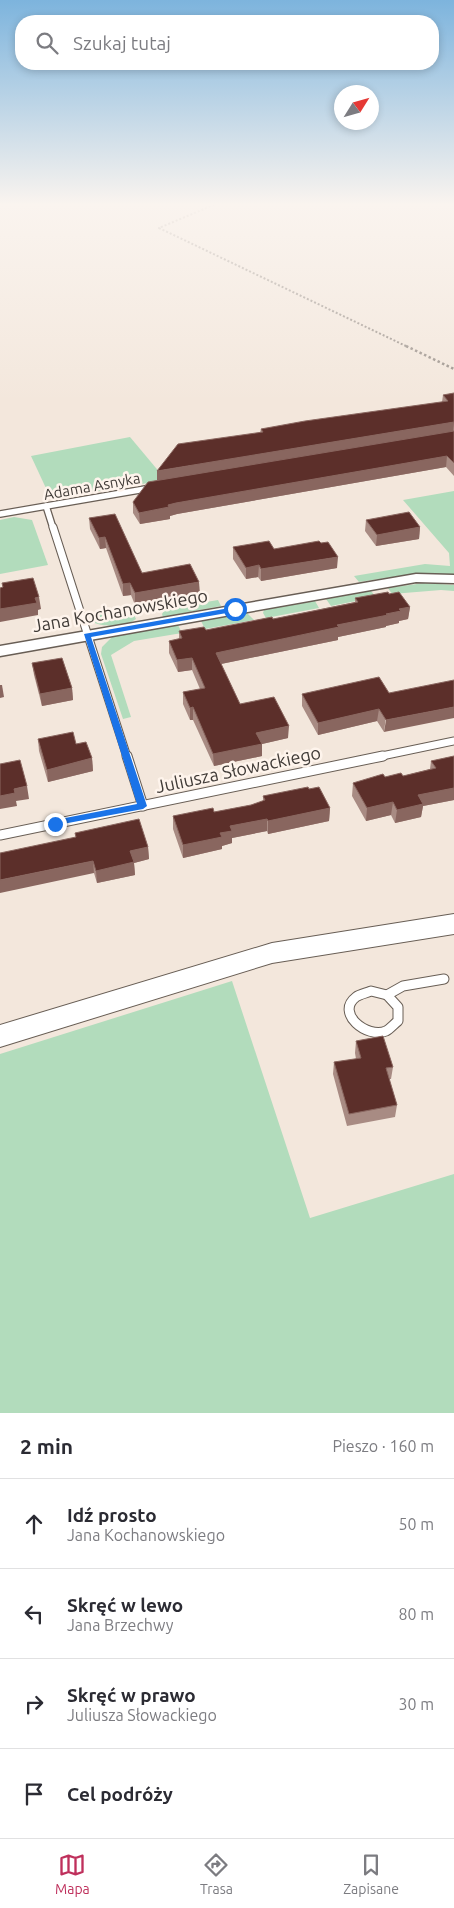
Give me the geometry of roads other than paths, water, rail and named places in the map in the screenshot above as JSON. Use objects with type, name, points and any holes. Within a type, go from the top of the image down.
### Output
[{"type":"street","name":"Jana Kochanowskiego","points":[[0,651],[416,578],[454,579]]},
{"type":"street","points":[[0,1036],[272,952],[454,924]]},
{"type":"lane","name":"Adama Asnyka","points":[[0,514],[154,488]]},
{"type":"lane","points":[[46,506],[86,636],[143,806]]},
{"type":"lane","name":"Juliusza Słowackiego","points":[[0,835],[454,741]]},
{"type":"lane","points":[[387,995],[398,1007],[398,1021],[387,1032],[371,1033],[363,1030],[352,1020],[349,1007],[356,995],[371,991],[387,995],[403,986],[444,979]]}]
